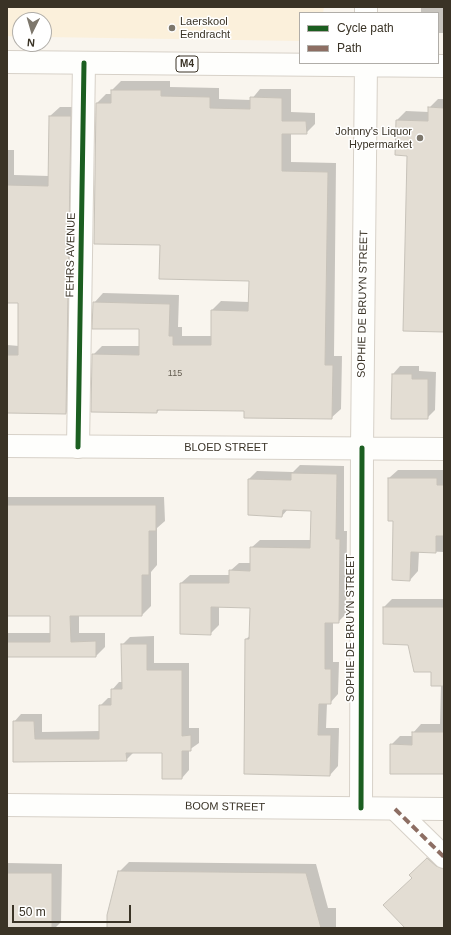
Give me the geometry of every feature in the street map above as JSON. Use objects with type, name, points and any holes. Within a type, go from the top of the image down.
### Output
[{"type":"main road","name":"M4","points":[[7,62],[299,64]]},
{"type":"main road","name":"FEHRS AVENUE","points":[[78,447],[84,63]]},
{"type":"main road","name":"M4","points":[[366,64],[444,66]]},
{"type":"main road","name":"SOPHIE DE BRUYN STREET","points":[[360,808],[366,64]]},
{"type":"main road","name":"BLOED STREET","points":[[7,446],[444,449]]},
{"type":"main road","name":"BOOM STREET","points":[[7,804],[444,809]]},
{"type":"main road","points":[[395,809],[444,857]]},
{"type":"shaded area","name":"Laerskool Eendracht","points":[[7,7],[324,7],[323,12],[299,12],[299,41],[52,37],[52,12],[12,12],[12,36],[7,36]]},
{"type":"building","points":[[111,90],[161,90],[161,96],[210,97],[210,108],[250,109],[250,97],[282,98],[282,121],[306,121],[307,134],[282,134],[282,171],[328,172],[325,365],[333,365],[332,419],[244,418],[244,411],[157,410],[157,413],[91,412],[92,354],[139,355],[139,329],[92,329],[93,302],[170,304],[169,336],[173,336],[173,345],[211,345],[211,310],[248,311],[249,281],[159,279],[160,245],[94,244],[96,103],[111,103]]},
{"type":"building","points":[[428,107],[444,108],[444,332],[403,331],[407,156],[395,155],[396,120],[428,121]]},
{"type":"building","points":[[49,116],[71,116],[66,414],[7,413],[7,355],[18,355],[18,303],[7,303],[7,185],[48,186]]},
{"type":"building","points":[[392,374],[412,374],[412,379],[428,379],[428,419],[391,419]]},
{"type":"building","points":[[291,473],[337,474],[336,539],[340,539],[339,623],[325,623],[325,669],[331,669],[331,704],[319,704],[318,735],[331,735],[330,776],[244,774],[245,639],[249,639],[250,608],[211,607],[211,635],[180,634],[180,583],[229,583],[229,570],[250,571],[250,547],[310,548],[311,511],[283,510],[282,517],[248,515],[248,479],[291,480]]},
{"type":"building","points":[[388,478],[437,478],[437,485],[444,485],[444,536],[436,536],[436,553],[411,552],[410,581],[392,580],[393,521],[388,521]]},
{"type":"building","points":[[7,505],[156,505],[156,531],[149,531],[149,575],[142,575],[142,616],[70,616],[71,642],[96,641],[96,657],[7,657],[7,642],[50,642],[50,616],[7,616]]},
{"type":"building","points":[[383,607],[444,607],[444,686],[431,686],[431,672],[414,672],[408,645],[383,644]]},
{"type":"building","points":[[121,644],[147,644],[147,670],[182,670],[182,736],[191,735],[191,751],[182,751],[182,779],[162,779],[162,753],[126,753],[127,761],[13,762],[13,721],[34,721],[35,739],[99,739],[99,705],[111,705],[111,689],[122,689]]},
{"type":"building","points":[[412,732],[444,732],[444,774],[390,774],[390,744],[412,745]]},
{"type":"building","points":[[427,858],[436,866],[444,869],[444,928],[405,928],[383,905],[412,878],[409,875]]},
{"type":"building","points":[[118,871],[306,873],[321,928],[107,928],[107,915]]},
{"type":"building","points":[[7,873],[52,873],[52,928],[7,928]]},
{"type":"marked path","points":[[395,809],[444,857]]},
{"type":"cycle path","points":[[78,447],[84,63]]},
{"type":"cycle path","points":[[361,808],[362,448]]},
{"type":"place","name":"Laerskool Eendracht","points":[[172,28]]},
{"type":"place","name":"Johnny's Liquor Hypermarket","points":[[420,138]]}]
